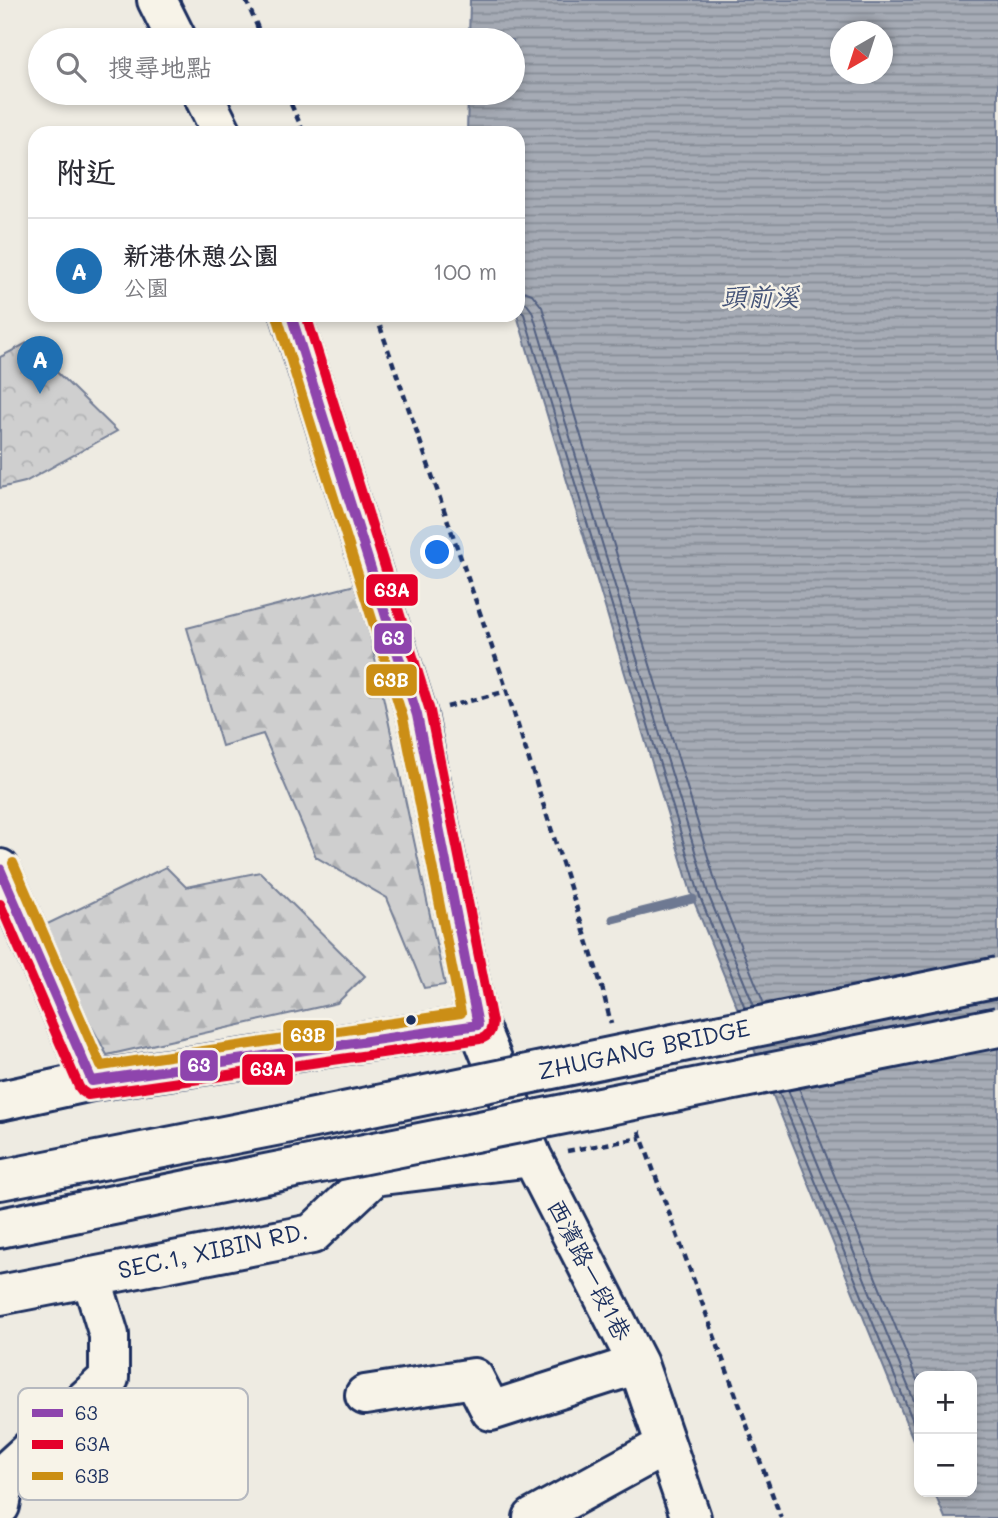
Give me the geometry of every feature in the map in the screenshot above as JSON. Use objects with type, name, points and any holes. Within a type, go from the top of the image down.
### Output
[{"type":"street","points":[[157,0],[171,28]]},
{"type":"street","points":[[208,105],[218,126]]},
{"type":"street","name":"西濱路一段1巷","points":[[293,322],[417,715],[478,1025],[532,1157],[638,1364],[691,1518]]},
{"type":"street","points":[[0,869],[92,1081]]},
{"type":"street","name":"ZHUGANG BRIDGE","points":[[0,1180],[998,977]]},
{"type":"street","points":[[0,1101],[92,1081],[478,1025]]},
{"type":"street","name":"ZHUGANG BRIDGE","points":[[0,1228],[998,1027]]},
{"type":"street","name":"SEC.1, XIBIN RD.","points":[[0,1295],[312,1234],[374,1176],[532,1157]]},
{"type":"street","points":[[91,1278],[109,1335],[109,1378],[98,1388]]},
{"type":"street","points":[[365,1395],[474,1378],[491,1411],[638,1364]]},
{"type":"street","points":[[533,1518],[666,1445]]},
{"type":"street","points":[[0,1506],[7,1471],[18,1461]]},
{"type":"path","points":[[246,0],[259,28]]},
{"type":"path","points":[[291,105],[300,126]]},
{"type":"path","points":[[378,322],[507,691],[602,987],[611,1025]]},
{"type":"path","points":[[417,715],[507,691]]},
{"type":"path","points":[[637,1126],[781,1518]]},
{"type":"path","points":[[532,1157],[641,1138]]},
{"type":"green space","points":[[27,343],[117,431],[25,482],[0,488],[0,357]]},
{"type":"green space","points":[[359,584],[445,985],[424,988],[387,898],[316,857],[263,734],[222,746],[187,628]]},
{"type":"green space","points":[[166,867],[186,887],[260,872],[365,976],[337,1003],[107,1055],[39,928]]},
{"type":"water","name":"頭前溪","points":[[470,0],[998,0],[998,1518],[945,1518],[936,1497],[977,1497],[977,1371],[914,1371],[914,1442],[693,899],[519,322],[525,322],[525,126],[467,126],[468,105],[525,105],[525,28],[469,28]]},
{"type":"waterway","points":[[613,919],[693,899]]},
{"type":"transit line","name":"63B","points":[[13,863],[101,1066],[461,1013],[403,718],[279,322]]},
{"type":"transit line","name":"63","points":[[0,869],[92,1081],[478,1025],[417,715],[293,322]]},
{"type":"transit line","name":"63A","points":[[0,904],[79,1087],[88,1095],[480,1039],[490,1031],[492,1022],[430,711],[308,322]]},
{"type":"place","name":"新港休憩公園","points":[[40,394]]}]
